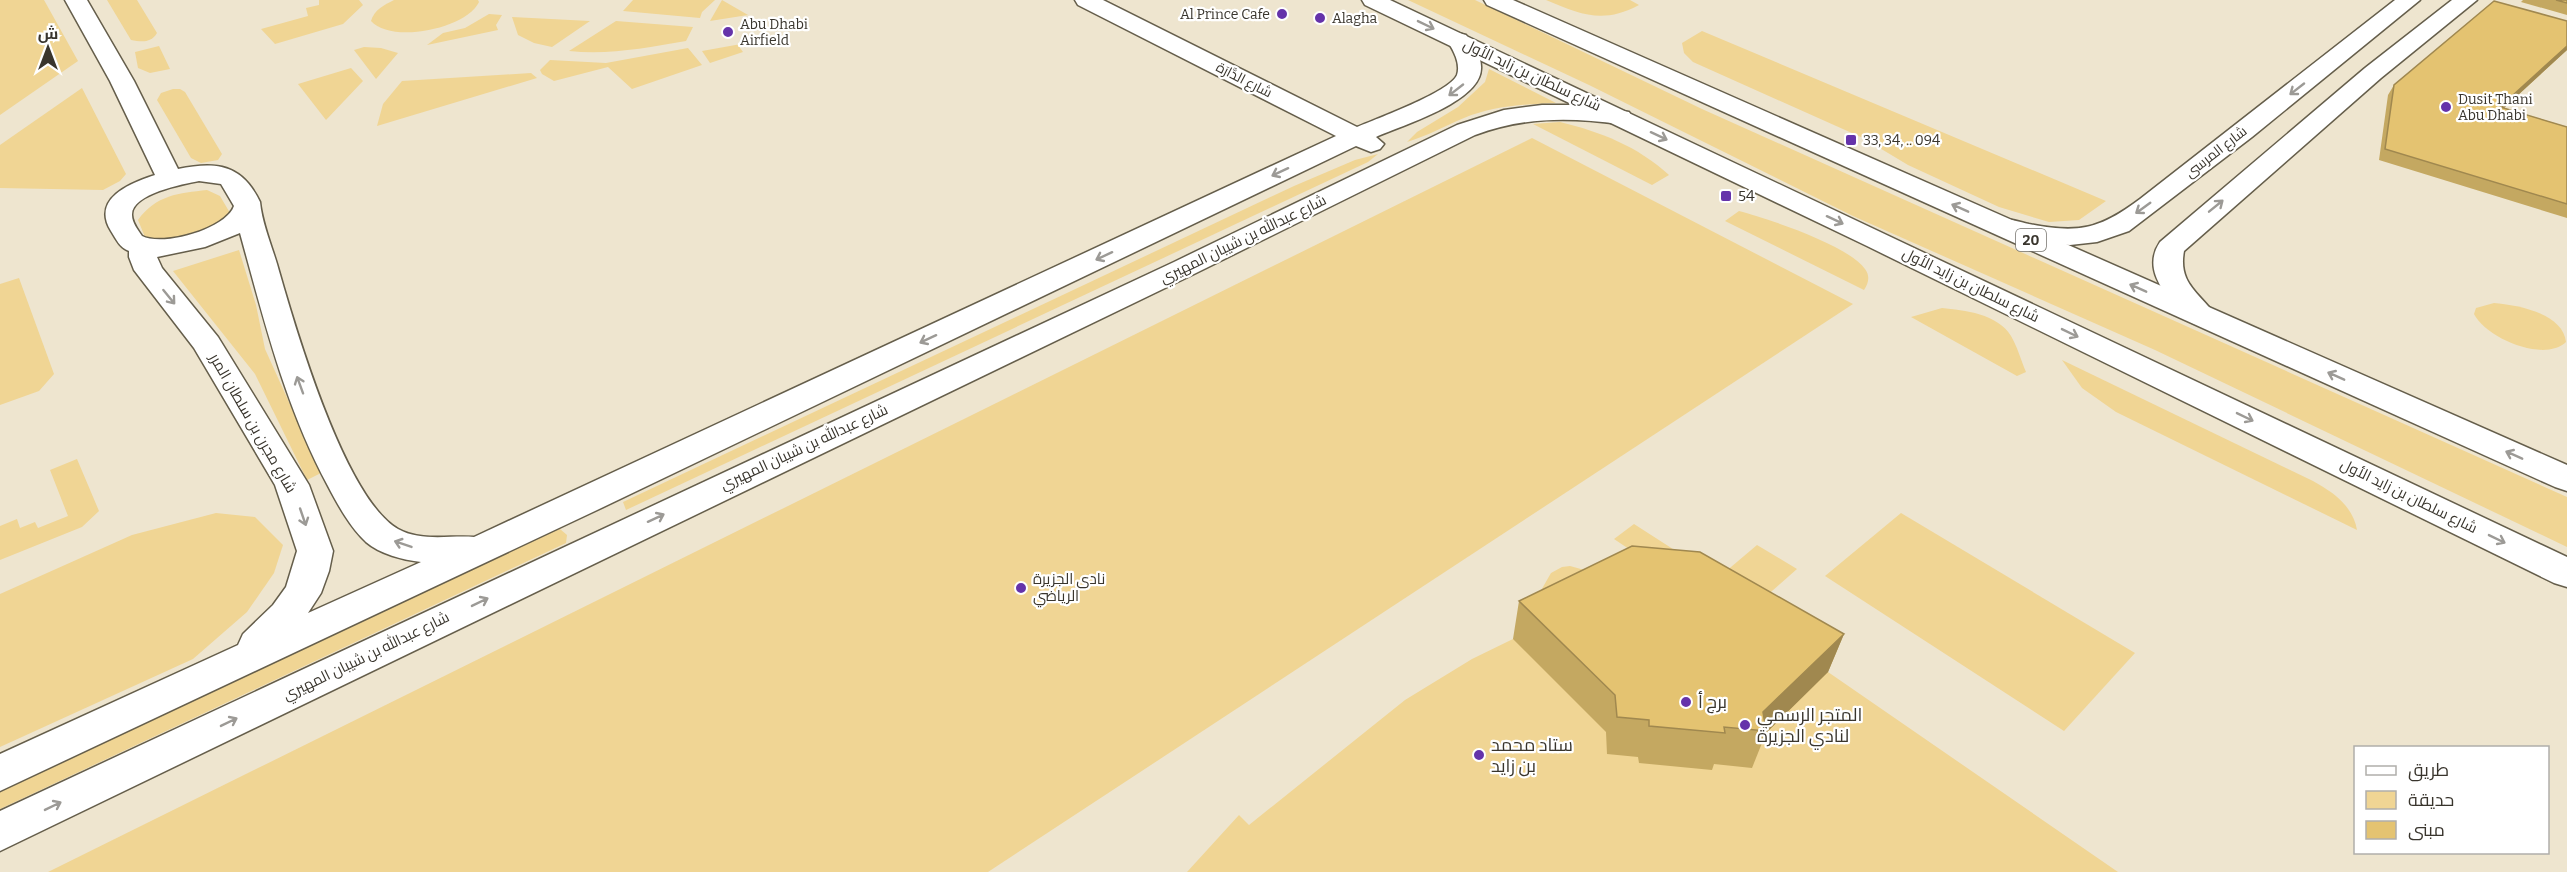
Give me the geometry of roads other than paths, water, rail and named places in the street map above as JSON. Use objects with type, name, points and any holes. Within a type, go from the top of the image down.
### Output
[{"type":"street","points":[[76,0],[122,81],[169,178]]},
{"type":"street","name":"شارع الدَّارَة","points":[[1086,0],[1357,136],[1401,161]]},
{"type":"street","name":"شارع سلطان بن زايد الأول","points":[[1373,0],[2567,573]]},
{"type":"street","name":"20","points":[[1495,0],[2567,479]]},
{"type":"street","name":"شارع المرسى","points":[[1998,225],[2050,235],[2075,236],[2109,230],[2216,153],[2409,0]]},
{"type":"street","points":[[2201,316],[2176,289],[2170,276],[2167,264],[2170,248],[2373,73],[2420,38],[2479,1]]},
{"type":"street","points":[[2378,24],[2420,38]]},
{"type":"street","points":[[0,773],[481,550],[1461,88],[1467,80],[1470,61],[1458,40]]},
{"type":"street","points":[[2334,60],[2373,73]]},
{"type":"street","name":"شارع عبدالله بن شيبان المهيري","points":[[0,832],[612,538],[1184,268],[1466,130],[1505,115],[1561,110],[1620,117]]},
{"type":"street","points":[[2216,153],[2259,170]]},
{"type":"street","points":[[247,208],[227,228],[202,240],[173,247],[144,247],[132,242],[117,216],[119,208],[135,193],[169,178],[199,173],[230,178],[247,208],[290,353],[312,417],[334,465],[368,524],[386,538],[418,549],[481,550]]},
{"type":"street","name":"شارع مجرن بن سلطان المرر","points":[[144,247],[143,257],[148,270],[207,344],[292,485],[315,551],[312,571],[302,593],[264,639],[237,662]]},
{"type":"street","points":[[583,502],[612,538]]},
{"type":"place","name":"Al Prince Cafe","points":[[1282,14]]},
{"type":"place","name":"Alagha","points":[[1320,18]]},
{"type":"place","name":"Abu Dhabi Airfield","points":[[728,32]]},
{"type":"place","name":"Dusit Thani Abu Dhabi","points":[[2446,107]]},
{"type":"place","name":"33, 34, .. 094","points":[[1851,140]]},
{"type":"place","name":"54","points":[[1726,196]]},
{"type":"place","name":"نادى الجزيرة الرياضي","points":[[1021,588]]},
{"type":"place","name":"برج أ","points":[[1686,702]]},
{"type":"place","name":"المتجر الرسمي لنادي الجزيرة","points":[[1745,725]]},
{"type":"place","name":"ستاد محمد بن زايد","points":[[1479,755]]}]
